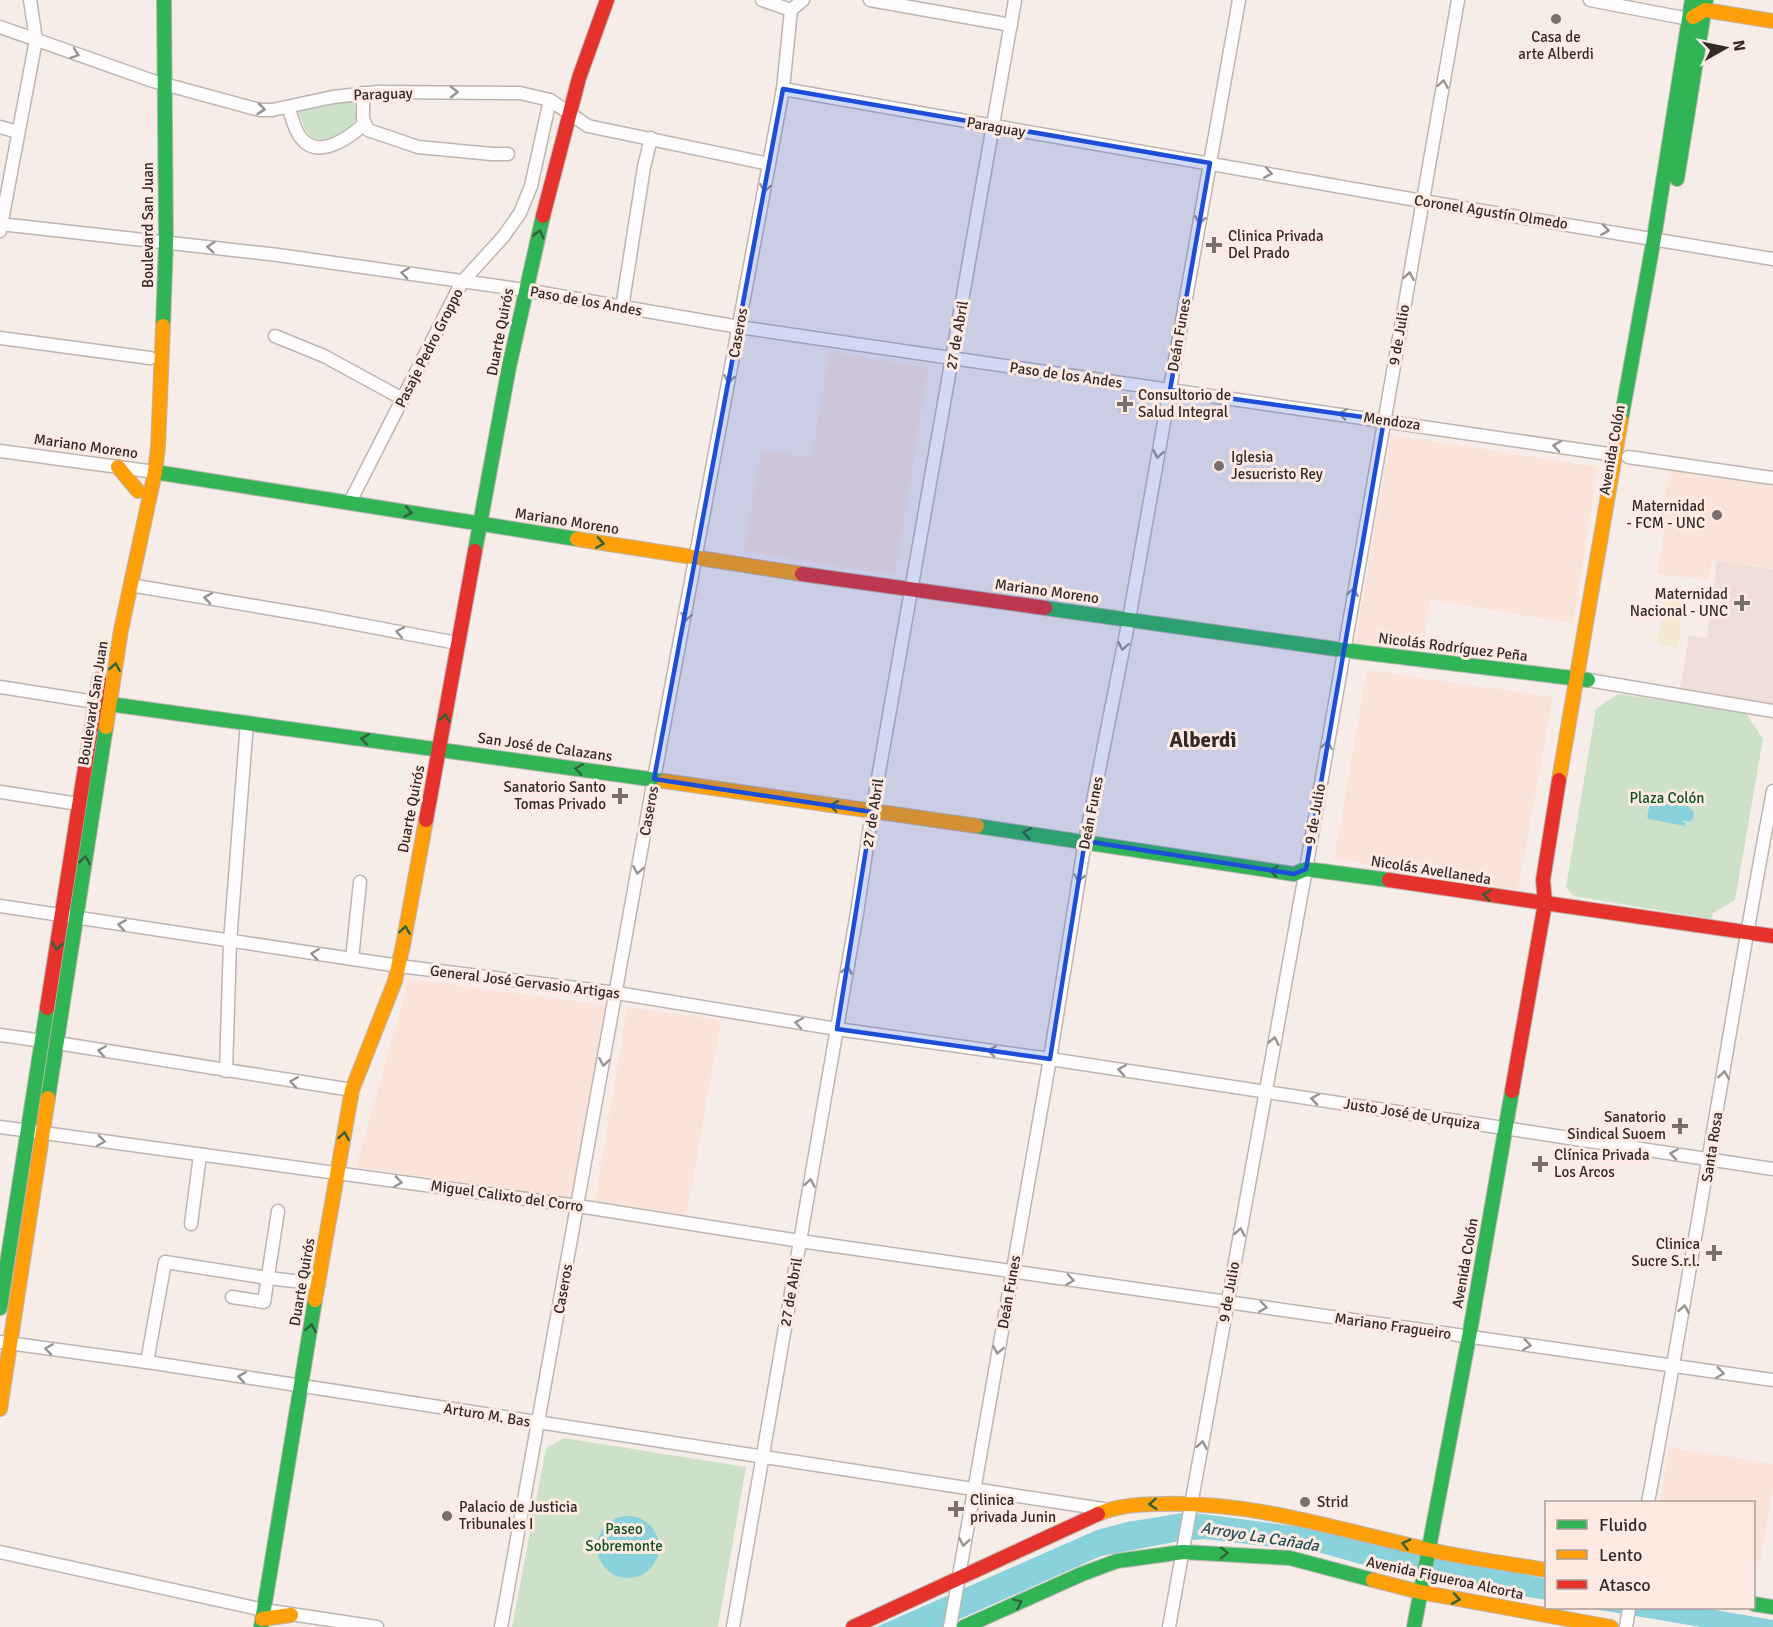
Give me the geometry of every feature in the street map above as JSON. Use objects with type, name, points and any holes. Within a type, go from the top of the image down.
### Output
[{"type":"main road","name":"Boulevard San Juan","points":[[152,0],[159,82]]},
{"type":"main road","name":"Boulevard San Juan","points":[[0,1408],[5,1342],[36,1132],[50,1042],[76,918],[114,598],[138,491],[158,447],[159,82],[164,0]]},
{"type":"main road","points":[[590,44],[600,0]]},
{"type":"main road","name":"Duarte Quirós","points":[[262,1619],[352,1090],[399,966],[411,890],[440,750],[479,524],[525,290],[569,114],[590,44],[607,0]]},
{"type":"main road","points":[[590,44],[616,0]]},
{"type":"main road","name":"Avenida Colón","points":[[1660,239],[1692,0]]},
{"type":"main road","points":[[1689,19],[1706,5],[1773,21]]},
{"type":"main road","name":"Avenida Colón","points":[[1414,1627],[1469,1337],[1545,903],[1555,882],[1581,680],[1660,239],[1706,5]]},
{"type":"main road","name":"Boulevard San Juan","points":[[50,1042],[61,915],[79,804],[130,585],[148,471],[146,447],[150,358],[159,242]]},
{"type":"main road","points":[[118,467],[138,491]]},
{"type":"main road","name":"Mariano Moreno","points":[[148,471],[697,559],[1129,619]]},
{"type":"main road","name":"Nicolás Rodríguez Peña","points":[[1129,619],[1343,650],[1581,680]]},
{"type":"main road","name":"San José de Calazans","points":[[102,703],[1085,841]]},
{"type":"main road","name":"Nicolás Avellaneda","points":[[1085,841],[1294,874],[1306,869],[1319,870],[1773,936]]},
{"type":"main road","name":"Boulevard San Juan","points":[[0,1308],[5,1246],[36,1132]]},
{"type":"main road","name":"Avenida Figueroa Alcorta","points":[[853,1627],[1107,1510],[1124,1506],[1192,1503],[1294,1516],[1428,1550],[1545,1570]]},
{"type":"main road","name":"Avenida Figueroa Alcorta","points":[[964,1627],[1073,1578],[1117,1561],[1183,1552],[1290,1558],[1420,1592],[1611,1627]]},
{"type":"main road","points":[[1755,1604],[1773,1607]]},
{"type":"main road","points":[[262,1619],[291,1615]]},
{"type":"street","points":[[0,226],[36,40],[30,0]]},
{"type":"street","points":[[762,0],[791,10],[803,0]]},
{"type":"street","points":[[870,0],[1011,25]]},
{"type":"street","name":"27 de Abril","points":[[733,1627],[837,1029],[872,812],[1016,0]]},
{"type":"street","name":"Deán Funes","points":[[950,1627],[1050,1059],[1085,841],[1129,619],[1239,0]]},
{"type":"street","name":"9 de Julio","points":[[1169,1627],[1306,869],[1458,0]]},
{"type":"street","points":[[1590,0],[1689,19]]},
{"type":"street","name":"Caseros","points":[[501,1627],[654,779],[697,559],[783,89],[791,10]]},
{"type":"street","name":"Paraguay","points":[[0,27],[159,82],[244,107],[272,111],[333,97],[363,93],[510,92],[550,100],[588,126],[769,164]]},
{"type":"street","name":"Paraguay","points":[[783,89],[1210,163]]},
{"type":"street","points":[[363,93],[364,124],[368,130],[418,147],[508,154]]},
{"type":"street","name":"Pasaje Pedro Groppo","points":[[350,502],[462,282],[503,237],[520,213],[531,186],[550,100]]},
{"type":"street","points":[[288,107],[300,137],[313,146],[339,144],[350,138],[364,124]]},
{"type":"street","points":[[0,127],[18,132]]},
{"type":"street","points":[[622,308],[644,167],[651,138]]},
{"type":"street","name":"Coronel Agustín Olmedo","points":[[1210,163],[1422,201],[1773,259]]},
{"type":"street","name":"Paso de los Andes","points":[[0,226],[278,255],[525,290],[739,327],[1170,390]]},
{"type":"street","points":[[274,336],[324,356],[403,399]]},
{"type":"street","points":[[0,338],[150,358]]},
{"type":"street","name":"Mendoza","points":[[1170,390],[1773,478]]},
{"type":"street","name":"Mariano Moreno","points":[[0,452],[148,471]]},
{"type":"street","points":[[130,585],[457,643]]},
{"type":"street","name":"Nicolás Rodríguez Peña","points":[[1581,680],[1773,711]]},
{"type":"street","name":"San José de Calazans","points":[[0,687],[102,703]]},
{"type":"street","points":[[226,1071],[230,942],[247,722]]},
{"type":"street","name":"Santa Rosa","points":[[1648,1501],[1710,1159],[1746,932],[1773,791]]},
{"type":"street","points":[[0,792],[79,804]]},
{"type":"street","points":[[352,959],[360,882]]},
{"type":"street","name":"General José Gervasio Artigas","points":[[0,906],[399,966],[617,993],[837,1029],[1050,1059]]},
{"type":"street","points":[[0,1035],[352,1090]]},
{"type":"street","name":"Justo José de Urquiza","points":[[1050,1059],[1773,1169]]},
{"type":"street","name":"Miguel Calixto del Corro","points":[[0,1127],[578,1206],[1012,1271]]},
{"type":"street","points":[[190,1224],[200,1155]]},
{"type":"street","points":[[232,1297],[264,1302],[278,1211]]},
{"type":"street","points":[[147,1362],[165,1262],[319,1284]]},
{"type":"street","name":"Mariano Fragueiro","points":[[1012,1271],[1773,1380]]},
{"type":"street","name":"Arturo M. Bas","points":[[5,1342],[1107,1510]]},
{"type":"street","points":[[0,1552],[262,1619]]},
{"type":"street","points":[[1626,1627],[1629,1609]]},
{"type":"street","points":[[291,1615],[377,1627]]},
{"type":"highlighted area","points":[[783,89],[1210,163],[1170,390],[1384,420],[1306,869],[1294,874],[1085,841],[1050,1059],[837,1029],[872,812],[654,779]]},
{"type":"shaded area","points":[[829,352],[928,368],[895,575],[744,551],[761,450],[812,458]]},
{"type":"shaded area","name":"Consultorio de Salud Integral","points":[[1121,392],[1133,395],[1129,416],[1117,413]]},
{"type":"shaded area","points":[[1391,435],[1598,467],[1573,624],[1431,599],[1422,651],[1355,642]]},
{"type":"shaded area","name":"Maternidad - FCM - UNC","points":[[1670,470],[1773,485],[1773,568],[1712,560],[1709,580],[1657,574],[1664,531],[1658,529]]},
{"type":"shaded area","name":"Maternidad Nacional - UNC","points":[[1717,561],[1773,569],[1773,705],[1680,689],[1689,636],[1707,638]]},
{"type":"shaded area","points":[[1367,670],[1553,697],[1518,890],[1334,859]]},
{"type":"shaded area","points":[[409,979],[608,1005],[572,1198],[356,1167]]},
{"type":"shaded area","points":[[627,1007],[721,1020],[686,1219],[594,1205]]},
{"type":"shaded area","points":[[1670,1447],[1773,1464],[1773,1488],[1760,1562],[1755,1561],[1755,1501],[1660,1501]]},
{"type":"green space","points":[[354,100],[356,120],[349,131],[338,137],[313,139],[306,131],[297,110]]},
{"type":"green space","name":"Plaza Colón","points":[[1618,694],[1745,712],[1763,739],[1735,900],[1713,913],[1712,919],[1573,896],[1566,887],[1596,709]]},
{"type":"green space","name":"Paseo Sobremonte","points":[[564,1438],[746,1467],[718,1627],[512,1627],[546,1448]]},
{"type":"sand","points":[[1666,596],[1684,599],[1677,648],[1657,644]]},
{"type":"water","points":[[1653,796],[1689,803],[1688,806],[1694,812],[1693,819],[1689,822],[1681,820],[1685,826],[1649,819],[1647,817]]},
{"type":"water","name":"Arroyo La Cañada","points":[[1183,1513],[1323,1530],[1545,1579],[1545,1600],[1403,1576],[1321,1553],[1205,1539],[1180,1541],[1101,1556],[942,1627],[876,1627],[1097,1530],[1127,1522]]},
{"type":"water","points":[[622,1516],[634,1516],[650,1525],[657,1535],[659,1547],[657,1559],[650,1569],[634,1578],[622,1578],[611,1573],[602,1564],[597,1553],[597,1541],[602,1530],[611,1521]]},
{"type":"water","points":[[1594,1609],[1710,1609],[1773,1620],[1773,1627],[1701,1627]]},
{"type":"traffic: fast","points":[[163,326],[166,242],[164,0]]},
{"type":"traffic: fast","points":[[1621,420],[1654,238],[1692,0]]},
{"type":"traffic: fast","points":[[1677,179],[1706,0]]},
{"type":"traffic: fast","points":[[475,551],[509,367],[543,216]]},
{"type":"traffic: fast","points":[[155,472],[577,539]]},
{"type":"traffic: fast","points":[[1045,608],[1343,650],[1588,680]]},
{"type":"traffic: fast","points":[[95,702],[664,781]]},
{"type":"traffic: fast","points":[[48,1098],[106,727]]},
{"type":"traffic: fast","points":[[977,826],[1294,874],[1306,869],[1389,880]]},
{"type":"traffic: fast","points":[[0,1308],[47,1008]]},
{"type":"traffic: fast","points":[[1414,1627],[1469,1337],[1512,1091]]},
{"type":"traffic: fast","points":[[261,1627],[315,1300]]},
{"type":"traffic: fast","points":[[964,1627],[1082,1574],[1117,1561],[1183,1552],[1290,1558],[1373,1580]]},
{"type":"traffic: fast","points":[[1755,1604],[1773,1607]]},
{"type":"traffic: slow","points":[[1693,17],[1705,10],[1773,21]]},
{"type":"traffic: slow","points":[[106,727],[121,630],[155,472],[163,326]]},
{"type":"traffic: slow","points":[[1559,780],[1621,420]]},
{"type":"traffic: slow","points":[[118,467],[138,491]]},
{"type":"traffic: slow","points":[[577,539],[802,574]]},
{"type":"traffic: slow","points":[[664,781],[977,826]]},
{"type":"traffic: slow","points":[[315,1300],[352,1090],[395,981],[426,820]]},
{"type":"traffic: slow","points":[[0,1409],[48,1098]]},
{"type":"traffic: slow","points":[[1098,1514],[1120,1507],[1144,1504],[1194,1504],[1227,1507],[1294,1518],[1470,1558],[1545,1570]]},
{"type":"traffic: slow","points":[[1373,1580],[1420,1592],[1611,1627]]},
{"type":"traffic: slow","points":[[262,1619],[291,1615]]},
{"type":"traffic: jam","points":[[543,216],[579,78],[607,0]]},
{"type":"traffic: jam","points":[[426,820],[475,551]]},
{"type":"traffic: jam","points":[[802,574],[1045,608]]},
{"type":"traffic: jam","points":[[47,1008],[99,679]]},
{"type":"traffic: jam","points":[[1512,1091],[1545,903],[1543,880],[1559,780]]},
{"type":"traffic: jam","points":[[1389,880],[1545,903]]},
{"type":"traffic: jam","points":[[1545,903],[1773,936]]},
{"type":"traffic: jam","points":[[853,1627],[1098,1514]]},
{"type":"place","name":"Casa de arte Alberdi","points":[[1556,19]]},
{"type":"place","name":"Clinica Privada Del Prado","points":[[1214,245]]},
{"type":"place","name":"Consultorio de Salud Integral","points":[[1125,404]]},
{"type":"place","name":"Iglesia Jesucristo Rey","points":[[1219,466]]},
{"type":"place","name":"Maternidad - FCM - UNC","points":[[1717,515]]},
{"type":"place","name":"Maternidad Nacional - UNC","points":[[1742,603]]},
{"type":"place","name":"Sanatorio Santo Tomas Privado","points":[[620,796]]},
{"type":"place","name":"Sanatorio Sindical Suoem","points":[[1680,1126]]},
{"type":"place","name":"Clínica Privada Los Arcos","points":[[1540,1164]]},
{"type":"place","name":"Clinica Sucre S.r.l.","points":[[1714,1253]]},
{"type":"place","name":"Strid","points":[[1305,1502]]},
{"type":"place","name":"Clinica privada Junin","points":[[956,1509]]},
{"type":"place","name":"Palacio de Justicia Tribunales I","points":[[447,1516]]},
{"type":"district","name":"Alberdi","points":[[1203,740]]}]
